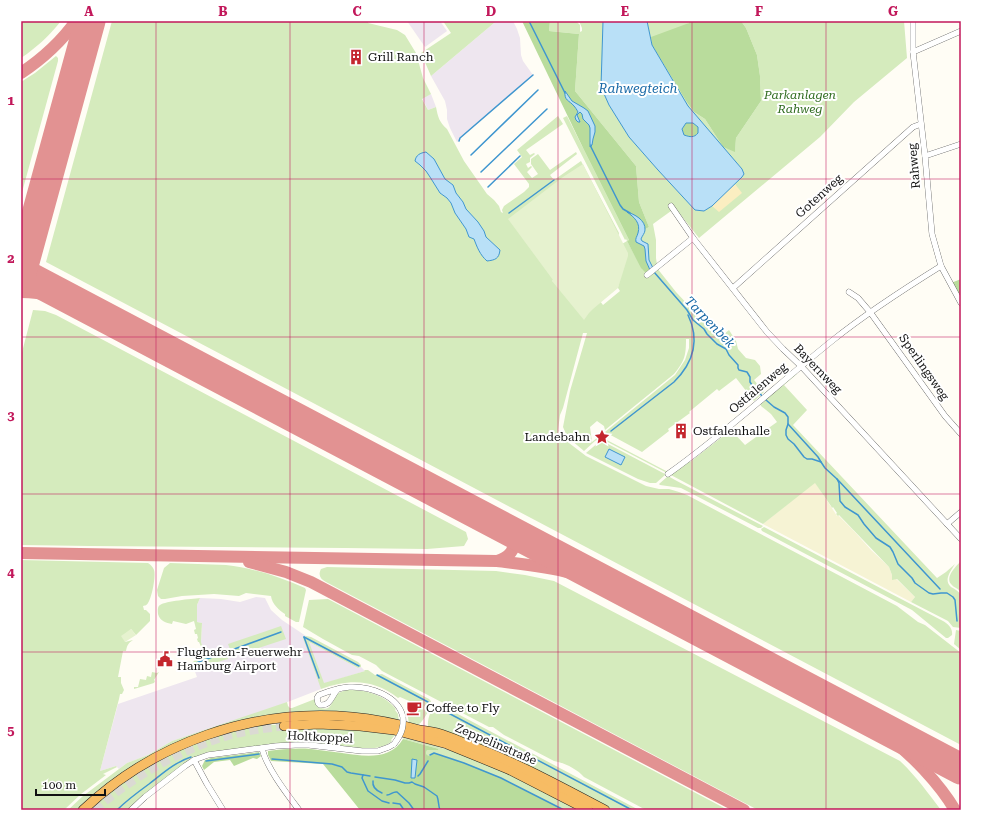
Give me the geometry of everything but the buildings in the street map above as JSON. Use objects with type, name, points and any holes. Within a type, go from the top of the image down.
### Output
[{"type":"highway","name":"Zeppelinstraße","points":[[84,810],[99,795],[136,768],[172,748],[193,739],[251,722],[297,716],[329,716],[352,717],[380,721],[441,734],[512,762],[605,810]]},
{"type":"highway","name":"Zeppelinstraße","points":[[284,726],[318,724],[360,726],[394,730],[447,744],[508,769],[588,810]]},
{"type":"street","name":"Rahweg","points":[[913,21],[913,52],[932,234],[941,266],[961,303]]},
{"type":"street","points":[[913,52],[961,31]]},
{"type":"street","name":"Gotenweg","points":[[733,288],[913,126],[921,124]]},
{"type":"street","points":[[925,156],[961,144]]},
{"type":"street","name":"Bayernweg","points":[[671,206],[693,238],[767,332],[801,366],[961,539]]},
{"type":"street","points":[[648,273],[693,238]]},
{"type":"street","name":"Ostfalenweg","points":[[668,474],[690,458],[762,400],[801,366],[870,312],[941,266]]},
{"type":"street","name":"Sperlingsweg","points":[[849,292],[860,299],[945,416],[961,434]]},
{"type":"street","points":[[947,524],[961,512]]},
{"type":"street","name":"Holtkoppel","points":[[131,810],[145,797],[194,760],[208,755],[262,748],[309,745],[371,751],[384,749],[394,744],[403,728],[403,717],[398,706],[392,700],[369,689],[356,687],[338,689]]},
{"type":"street","points":[[262,748],[268,763],[298,810]]},
{"type":"street","points":[[194,760],[223,810]]},
{"type":"shaded area","points":[[407,21],[440,21],[447,31],[425,47]]},
{"type":"shaded area","points":[[499,21],[513,21],[520,38],[521,55],[523,61],[533,75],[457,142],[447,119],[445,101],[431,76],[494,23]]},
{"type":"shaded area","points":[[431,94],[436,107],[428,110],[422,98]]},
{"type":"shaded area","points":[[815,482],[837,516],[838,515],[889,567],[892,575],[915,597],[911,602],[763,524]]},
{"type":"shaded area","points":[[256,597],[265,598],[271,610],[282,620],[306,636],[303,637],[309,642],[358,668],[361,667],[365,671],[320,685],[321,689],[267,710],[172,741],[148,755],[127,763],[119,769],[116,766],[100,771],[118,704],[197,677],[194,669],[227,659],[226,651],[224,649],[205,656],[201,642],[202,623],[197,622],[197,605],[200,598],[240,602]]},
{"type":"green space","points":[[21,21],[61,21],[52,32],[21,58]]},
{"type":"green space","points":[[112,21],[368,21],[368,23],[397,30],[405,35],[416,53],[423,78],[431,94],[422,99],[428,110],[436,107],[438,117],[447,129],[464,161],[487,194],[499,206],[501,212],[503,213],[502,210],[504,206],[529,187],[529,184],[514,164],[522,157],[517,150],[558,116],[563,124],[526,150],[530,155],[535,154],[530,158],[530,162],[526,164],[528,168],[531,166],[532,167],[527,172],[532,178],[538,174],[531,164],[531,159],[538,154],[550,170],[576,152],[577,154],[550,175],[554,180],[581,161],[619,233],[618,238],[552,281],[596,296],[603,305],[620,291],[618,288],[622,244],[627,241],[643,270],[657,268],[676,292],[718,339],[729,330],[736,341],[738,349],[746,358],[755,360],[760,366],[761,374],[754,380],[764,392],[754,401],[736,378],[719,391],[717,389],[689,412],[690,413],[668,429],[669,431],[642,452],[605,432],[675,375],[685,360],[689,348],[689,339],[686,339],[684,358],[674,374],[605,430],[604,426],[597,421],[590,427],[592,442],[598,437],[601,438],[595,441],[584,451],[571,440],[563,427],[570,391],[587,333],[583,333],[560,415],[558,430],[569,443],[586,456],[646,486],[659,489],[669,489],[687,495],[897,606],[918,622],[925,625],[961,653],[961,745],[46,262]],"holes":[[[426,152],[434,159],[445,179],[453,185],[466,209],[478,222],[486,237],[500,250],[478,249],[474,239],[469,237],[451,203],[440,193],[426,171],[415,161]]]},
{"type":"green space","points":[[443,21],[499,21],[494,23],[431,76],[421,53],[451,33]]},
{"type":"green space","points":[[522,21],[550,21],[549,31],[579,34],[575,91],[636,166],[639,202],[649,227],[642,231],[640,238],[641,241],[647,245],[647,259],[652,269],[646,273],[641,268],[627,241],[629,240]]},
{"type":"green space","name":"Parkanlagen Rahweg","points":[[550,21],[576,21],[580,25],[580,32],[582,31],[582,28],[579,21],[603,21],[601,87],[609,105],[629,137],[658,170],[695,210],[704,211],[712,206],[744,174],[742,169],[723,147],[735,151],[736,138],[761,101],[757,55],[746,28],[741,21],[904,21],[907,58],[854,102],[820,137],[699,238],[672,204],[671,211],[653,224],[656,240],[657,265],[652,269],[641,242],[642,231],[649,227],[639,202],[636,166],[575,91],[579,34],[549,31]]},
{"type":"green space","points":[[647,21],[689,21],[689,23],[652,45]]},
{"type":"green space","points":[[689,21],[741,21],[746,28],[757,55],[761,101],[736,138],[735,152],[723,147],[705,119],[694,112],[652,45],[651,37],[689,23]]},
{"type":"green space","points":[[652,45],[686,101],[694,112],[705,119],[723,146],[688,106]]},
{"type":"green space","points":[[56,56],[58,61],[21,196],[21,82]]},
{"type":"green space","points":[[567,116],[629,240],[625,240],[563,118]]},
{"type":"green space","points":[[686,123],[693,123],[698,127],[698,133],[695,136],[692,137],[684,135],[682,129]]},
{"type":"green space","points":[[583,164],[628,253],[618,288],[593,309],[584,320],[552,281],[553,280],[508,219],[563,177]]},
{"type":"green space","points":[[961,279],[961,300],[951,283]]},
{"type":"green space","points":[[33,310],[45,311],[56,315],[466,532],[468,539],[464,546],[427,549],[21,545],[21,356]]},
{"type":"green space","points":[[796,373],[797,374],[784,385],[807,410],[793,425],[937,578],[955,564],[948,576],[948,581],[951,587],[961,595],[961,628],[953,627],[948,621],[911,602],[915,597],[897,579],[892,580],[889,567],[839,515],[838,516],[836,514],[837,513],[833,507],[832,508],[815,483],[763,524],[669,474],[689,461],[690,462],[731,430],[745,445],[777,422],[771,414],[761,406],[760,403]]},
{"type":"green space","points":[[603,438],[668,472],[667,473],[602,439]]},
{"type":"green space","points":[[599,442],[608,444],[665,475],[656,483],[650,483],[638,479],[586,453]]},
{"type":"green space","points":[[668,476],[763,526],[758,528],[681,488],[659,484]]},
{"type":"green space","points":[[764,527],[943,621],[951,628],[952,635],[946,638],[912,610],[762,531],[761,529]]},
{"type":"green space","points":[[21,560],[148,563],[154,570],[154,581],[151,596],[147,604],[143,606],[144,610],[150,614],[150,621],[136,635],[131,629],[125,642],[133,640],[128,645],[126,651],[123,651],[118,677],[121,677],[121,683],[124,690],[122,694],[120,694],[100,771],[116,766],[117,767],[103,774],[106,775],[81,794],[64,810],[21,810]]},
{"type":"green space","points":[[961,561],[961,592],[951,584],[949,578],[956,566]]},
{"type":"green space","points":[[170,563],[236,566],[286,580],[305,588],[306,590],[299,622],[285,616],[285,614],[274,604],[271,596],[246,593],[239,596],[214,594],[161,599],[158,596],[157,590],[164,568]]},
{"type":"green space","points":[[327,567],[496,571],[554,581],[900,761],[917,779],[941,810],[758,810],[322,580],[320,575],[321,569]]},
{"type":"green space","points":[[200,598],[197,605],[197,622],[202,623],[201,642],[204,651],[198,642],[197,634],[195,634],[194,630],[196,629],[194,621],[186,624],[173,621],[172,624],[170,624],[162,620],[158,614],[158,607],[160,605],[179,600]]},
{"type":"green space","points":[[328,599],[728,810],[646,810],[584,777],[578,771],[562,763],[554,761],[504,735],[493,727],[489,727],[382,671],[376,665],[359,656],[352,655],[303,627],[309,600]]},
{"type":"green space","points":[[281,626],[286,639],[234,656],[231,652],[228,644]]},
{"type":"green space","points":[[131,629],[136,635],[125,642],[121,636]]},
{"type":"green space","points":[[956,630],[961,631],[961,650],[954,644]]},
{"type":"green space","points":[[306,636],[311,637],[361,665],[361,667],[358,668],[309,642],[324,683],[365,671],[364,670],[368,670],[375,675],[382,674],[430,700],[430,707],[421,723],[413,725],[409,724],[407,711],[409,710],[416,714],[419,708],[415,704],[400,697],[398,698],[380,687],[352,682],[321,689],[303,638]]},
{"type":"green space","points":[[225,650],[228,659],[194,669],[192,663],[204,657],[203,655],[205,654],[206,656]]},
{"type":"green space","points":[[152,672],[159,672],[154,680],[154,683],[134,689],[134,687],[138,687],[140,679],[146,680],[147,676],[151,677]]},
{"type":"green space","points":[[346,690],[360,690],[380,696],[396,709],[399,722],[296,714],[172,746],[81,810],[68,810],[83,796],[127,763],[148,755],[172,741],[287,702],[288,706],[292,708],[315,699],[319,707],[326,708],[331,705],[337,694]]},
{"type":"green space","points":[[439,704],[639,810],[611,810],[528,766],[428,727],[430,714]]},
{"type":"green space","points":[[263,724],[359,730],[395,735],[391,740],[392,741],[384,746],[364,749],[296,743],[220,752],[208,752],[193,758],[128,810],[88,810],[146,766],[201,739]]},
{"type":"green space","points":[[403,739],[426,743],[490,765],[578,810],[563,810],[427,755],[427,750],[439,749]]},
{"type":"green space","points":[[403,739],[439,749],[427,750],[426,753],[430,756],[434,753],[464,763],[501,778],[564,810],[360,810],[323,764],[271,761],[268,755],[268,751],[284,749],[315,749],[367,756],[376,755],[391,751],[398,746]]},
{"type":"green space","points":[[259,752],[261,756],[257,759],[253,758],[234,766],[230,760],[214,762],[204,770],[202,766],[205,760],[211,758]]},
{"type":"sand","points":[[735,184],[742,193],[719,212],[712,206]]},
{"type":"water","name":"Rahwegteich","points":[[603,21],[647,21],[652,45],[688,106],[742,169],[744,174],[712,206],[704,211],[695,210],[629,137],[609,105],[601,87]],"holes":[[[686,123],[693,123],[698,127],[698,133],[692,137],[684,135],[682,129]]]},
{"type":"water","points":[[565,91],[572,101],[588,111],[595,126],[592,145],[590,147],[589,125],[583,119],[580,112],[577,115],[580,122],[576,120],[575,117],[578,112],[566,99]]},
{"type":"water","points":[[426,152],[434,159],[445,179],[453,185],[466,209],[478,222],[486,237],[500,250],[499,255],[496,258],[487,261],[482,256],[474,239],[469,237],[451,203],[440,193],[426,171],[415,161],[416,157]]},
{"type":"water","points":[[627,212],[636,216],[644,223],[645,231],[641,239],[648,244],[649,260],[653,268],[650,270],[646,261],[644,246],[636,242],[639,229],[638,223]]},
{"type":"water","points":[[609,449],[625,457],[621,465],[605,457]]},
{"type":"water","points":[[412,759],[417,760],[415,778],[411,778]]},
{"type":"waterway","name":"Tarpenbek","points":[[529,21],[565,93]]},
{"type":"waterway","points":[[459,141],[460,138],[533,75]]},
{"type":"waterway","points":[[471,155],[538,90]]},
{"type":"waterway","points":[[481,172],[547,109]]},
{"type":"waterway","name":"Tarpenbek","points":[[591,145],[620,205],[623,209],[630,213]]},
{"type":"waterway","points":[[488,187],[520,156]]},
{"type":"waterway","points":[[509,213],[554,180]]},
{"type":"waterway","name":"Tarpenbek","points":[[654,272],[687,310],[693,320],[704,329],[717,344],[726,349],[738,365],[739,370],[747,372],[750,377],[750,382],[763,397]]},
{"type":"waterway","points":[[611,431],[681,375],[693,351],[694,333],[688,315]]},
{"type":"waterway","name":"Tarpenbek","points":[[766,400],[774,407],[785,413],[788,417],[786,430],[788,439],[804,457],[821,462],[837,479],[839,483],[840,501],[845,507],[858,515],[876,538],[890,547],[898,564],[915,583],[929,593],[947,593],[953,597],[955,600],[957,621]]},
{"type":"waterway","points":[[788,424],[821,462]]},
{"type":"waterway","points":[[837,479],[940,589]]},
{"type":"waterway","points":[[196,663],[281,632]]},
{"type":"waterway","points":[[304,637],[359,666]]},
{"type":"waterway","points":[[304,637],[319,678]]},
{"type":"waterway","points":[[377,675],[428,702]]},
{"type":"waterway","points":[[437,707],[632,810]]},
{"type":"waterway","points":[[430,755],[434,753],[501,778],[564,810]]},
{"type":"waterway","points":[[206,761],[259,754]]},
{"type":"waterway","points":[[117,810],[169,769],[191,757]]},
{"type":"waterway","points":[[272,759],[332,764],[342,767],[347,772],[370,776]]},
{"type":"waterway","points":[[418,776],[428,761]]},
{"type":"waterway","points":[[363,775],[362,778],[368,791],[382,801],[389,803]]},
{"type":"waterway","points":[[375,777],[405,783],[412,782],[424,787],[437,796],[440,810]]},
{"type":"waterway","points":[[373,781],[375,788],[382,793]]},
{"type":"waterway","points":[[387,795],[397,792],[414,810]]},
{"type":"waterway","points":[[393,803],[400,804],[404,810]]},
{"type":"waterway","points":[[453,810],[461,810]]},
{"type":"taxiway","points":[[21,73],[51,50],[76,21]]},
{"type":"taxiway","points":[[21,245],[36,219]]},
{"type":"taxiway","points":[[21,262],[51,289]]},
{"type":"taxiway","points":[[21,292],[55,296],[87,308]]},
{"type":"taxiway","points":[[497,561],[505,558],[513,549],[514,541],[506,529]]},
{"type":"taxiway","points":[[21,553],[497,561],[544,567],[571,573],[598,582],[641,600]]},
{"type":"taxiway","points":[[249,562],[286,572],[311,582],[744,810]]},
{"type":"taxiway","points":[[853,712],[886,735],[915,760],[933,779],[955,810]]},
{"type":"runway","points":[[21,273],[90,21]]},
{"type":"runway","points":[[21,273],[961,769]]},
{"type":"tunnel","points":[[95,810],[124,786],[141,775],[195,747],[237,733],[284,726]]},
{"type":"place","name":"Grill Ranch","points":[[356,57]]},
{"type":"place","name":"Ostfalenhalle","points":[[681,431]]},
{"type":"place","name":"Landebahn","points":[[602,437]]},
{"type":"place","name":"Flughafen-Feuerwehr Hamburg Airport","points":[[165,659]]},
{"type":"place","name":"Coffee to Fly","points":[[414,708]]}]
